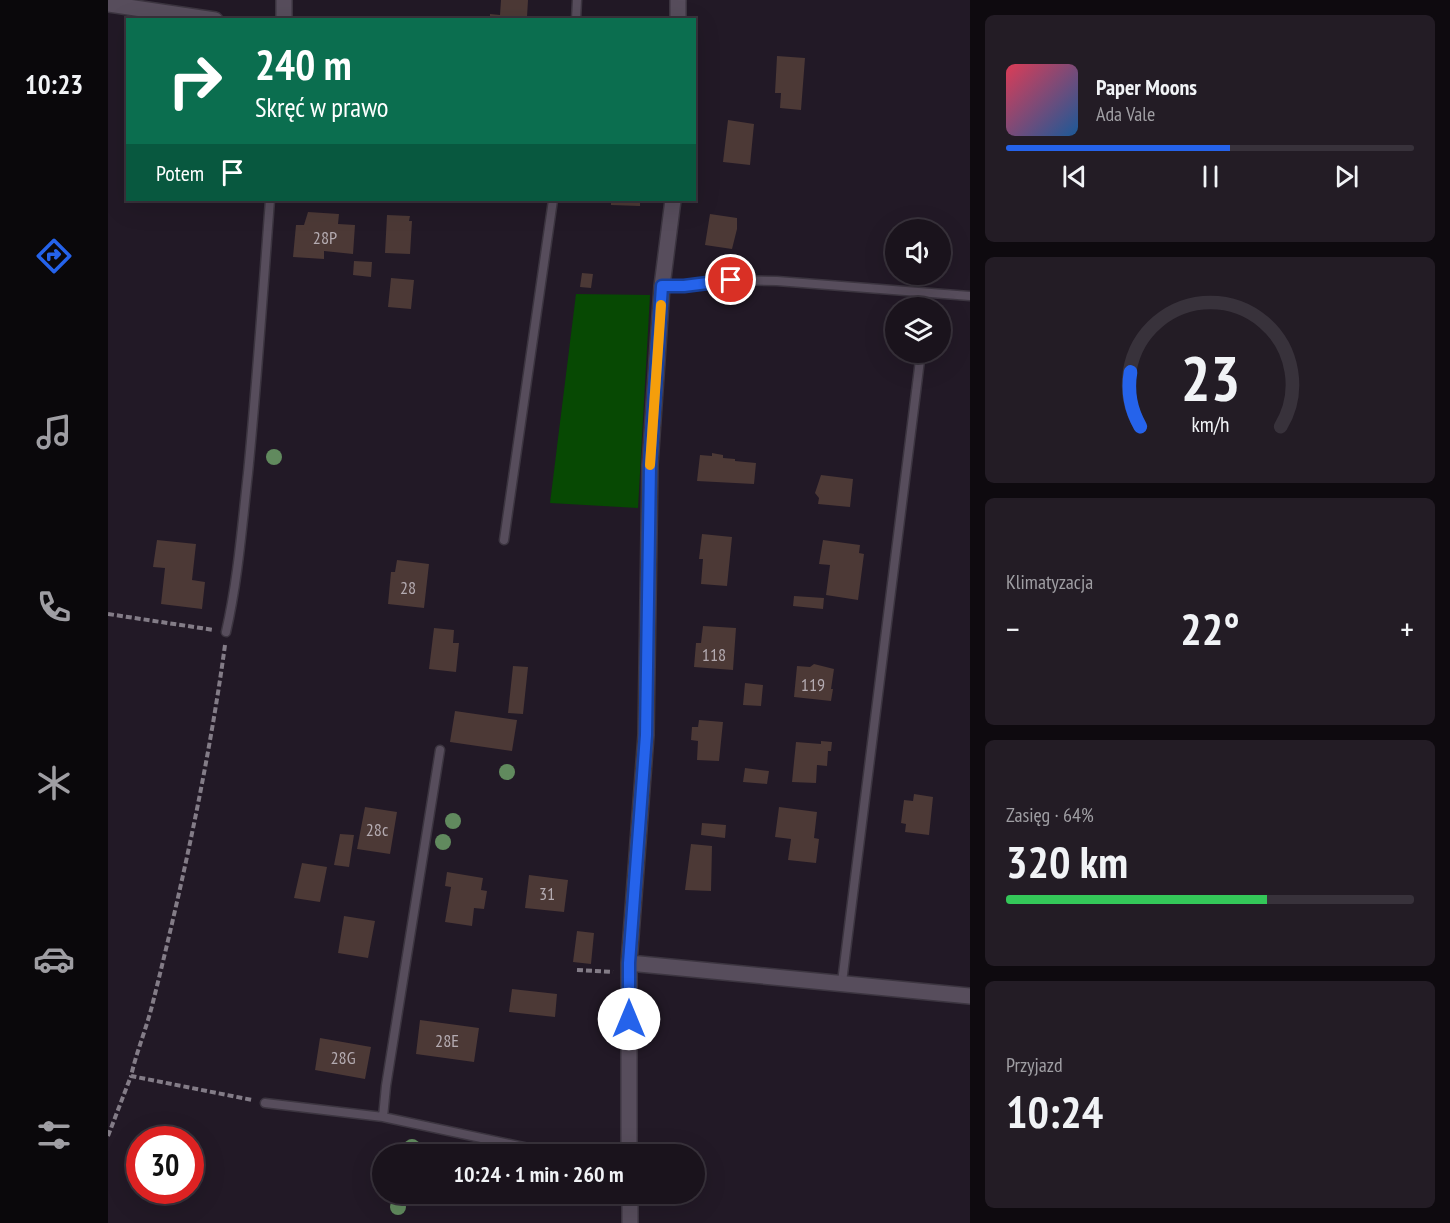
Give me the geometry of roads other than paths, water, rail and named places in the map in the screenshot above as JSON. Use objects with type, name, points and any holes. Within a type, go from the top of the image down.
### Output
[{"type":"street","points":[[284,0],[284,18]]},
{"type":"street","points":[[678,0],[678,18]]},
{"type":"street","points":[[108,4],[202,18]]},
{"type":"street","points":[[629,1144],[629,968],[645,764],[650,465],[662,286],[673,201]]},
{"type":"street","points":[[629,968],[842,982],[970,996]]},
{"type":"street","points":[[630,1204],[630,1223]]},
{"type":"lane","points":[[576,18],[577,0]]},
{"type":"lane","points":[[226,632],[235,596],[256,381],[270,201]]},
{"type":"lane","points":[[504,540],[553,201]]},
{"type":"lane","points":[[662,286],[684,286],[731,280],[777,281],[970,296]]},
{"type":"lane","points":[[842,982],[920,363]]},
{"type":"lane","points":[[383,1117],[440,750]]},
{"type":"lane","points":[[265,1103],[383,1117],[509,1144]]}]
